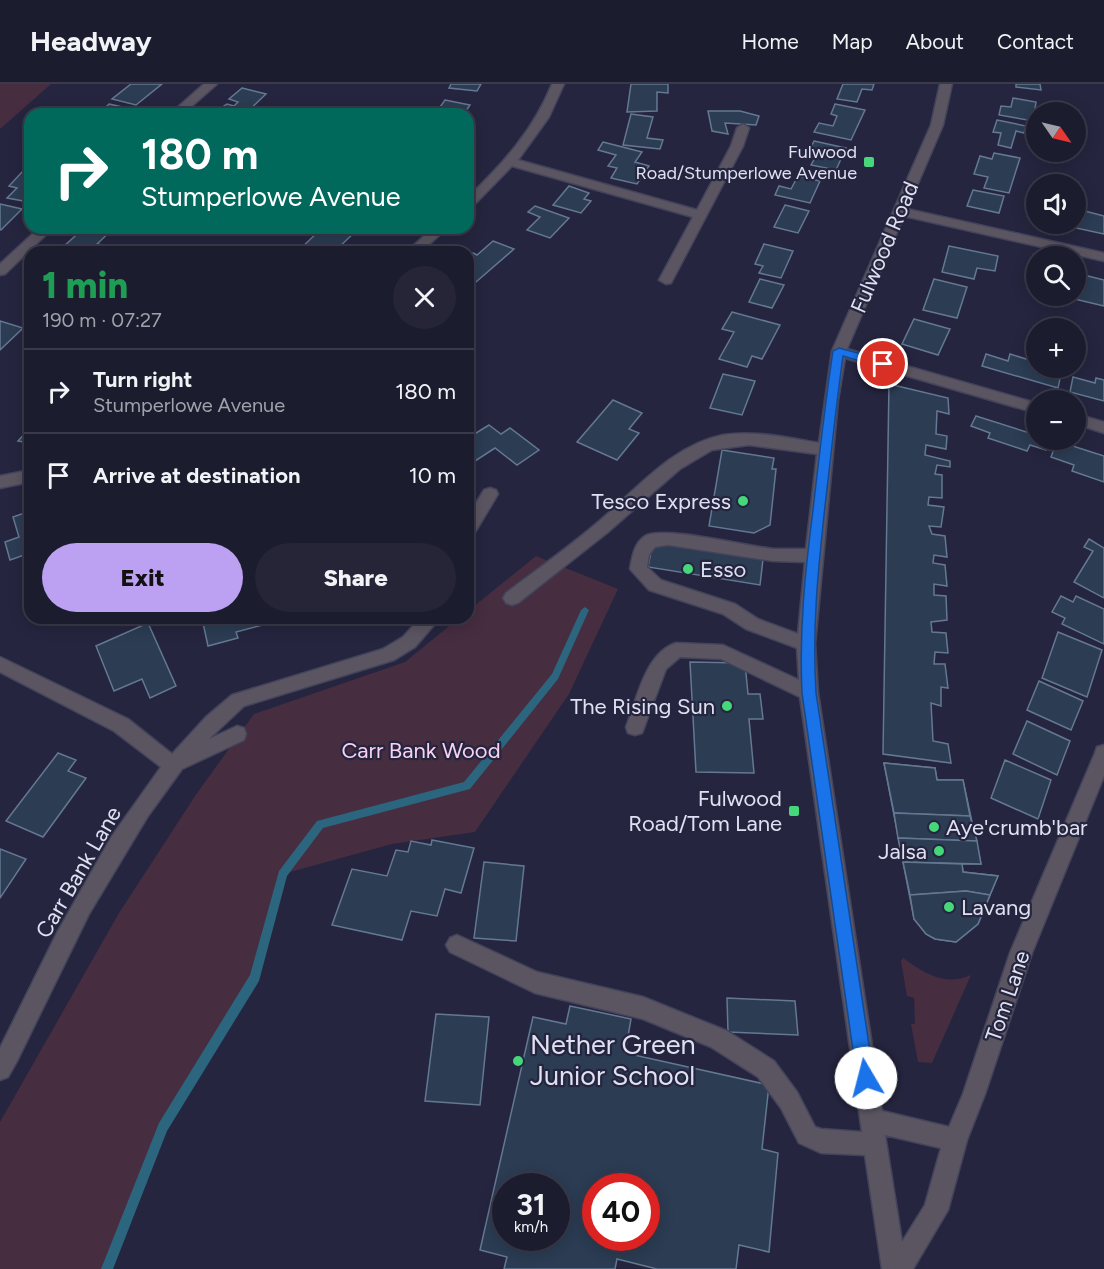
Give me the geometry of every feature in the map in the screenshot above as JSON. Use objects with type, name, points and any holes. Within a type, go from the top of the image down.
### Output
[{"type":"street","points":[[183,108],[211,84]]},
{"type":"street","points":[[474,198],[509,161],[537,125],[558,84]]},
{"type":"street","name":"Fulwood Road","points":[[894,1269],[809,693],[806,644],[814,555],[839,351],[937,125],[946,84]]},
{"type":"street","points":[[666,280],[737,146],[743,128]]},
{"type":"street","points":[[509,161],[699,215]]},
{"type":"street","points":[[899,211],[1104,257]]},
{"type":"street","points":[[27,246],[40,234]]},
{"type":"street","points":[[420,246],[434,234]]},
{"type":"street","points":[[0,271],[24,249]]},
{"type":"street","points":[[839,351],[1026,405]]},
{"type":"street","points":[[1086,422],[1104,428]]},
{"type":"street","points":[[512,598],[602,528],[642,492],[688,456],[720,441],[757,438],[826,450]]},
{"type":"street","points":[[0,482],[24,477]]},
{"type":"street","points":[[474,520],[490,494]]},
{"type":"street","points":[[806,644],[752,624],[729,609],[655,585],[638,569],[640,553],[650,541],[668,539],[773,555],[814,555]]},
{"type":"street","points":[[0,664],[121,725],[173,766],[221,714],[238,700],[388,655],[410,642],[426,624]]},
{"type":"street","points":[[635,727],[659,665],[676,650],[723,652],[809,693]]},
{"type":"street","name":"Carr Bank Lane","points":[[0,1069],[13,1049],[66,937],[106,865],[173,766],[237,734]]},
{"type":"street","name":"Tom Lane","points":[[899,1269],[936,1210],[955,1140],[974,1094],[1021,953],[1104,753]]},
{"type":"street","points":[[457,945],[535,982],[643,1008],[719,1039],[766,1069],[789,1100],[807,1135],[821,1141],[876,1144]]},
{"type":"street","points":[[872,1120],[955,1140]]},
{"type":"green space","points":[[0,84],[51,84],[0,129]]},
{"type":"green space","name":"Carr Bank Wood","points":[[536,556],[618,589],[569,694],[475,832],[392,844],[283,874],[255,977],[163,1127],[107,1269],[0,1269],[0,1122],[119,913],[195,796],[254,714],[405,662],[452,624],[474,624],[474,606]]},
{"type":"green space","points":[[903,958],[935,977],[952,980],[971,975],[932,1063],[918,1062],[911,1024],[915,1024],[914,998],[907,996],[901,961]]},
{"type":"building","points":[[131,84],[162,84],[136,105],[112,99]]},
{"type":"building","points":[[451,84],[481,84],[477,91],[449,88]]},
{"type":"building","points":[[631,84],[668,84],[668,93],[657,92],[657,111],[627,112]]},
{"type":"building","points":[[843,84],[874,84],[872,90],[862,89],[857,102],[837,99]]},
{"type":"building","points":[[1016,84],[1040,84],[1041,90],[1016,87]]},
{"type":"building","points":[[242,88],[266,94],[251,108],[221,108],[227,104],[234,106],[238,102],[229,99]]},
{"type":"building","points":[[1013,98],[1036,102],[1026,102],[1026,120],[999,115],[1001,106],[1011,107]]},
{"type":"building","points":[[445,100],[470,105],[468,108],[439,108]]},
{"type":"building","points":[[109,104],[127,108],[105,108]]},
{"type":"building","points":[[835,104],[865,110],[851,140],[814,132],[819,123],[833,126],[837,116],[831,114]]},
{"type":"building","points":[[708,111],[740,111],[759,116],[756,125],[725,123],[728,134],[712,131]]},
{"type":"building","points":[[631,114],[653,117],[647,138],[663,140],[660,149],[623,145]]},
{"type":"building","points":[[997,120],[1026,126],[1024,133],[1016,131],[1011,148],[998,145],[1001,133],[993,132]]},
{"type":"building","points":[[814,141],[846,148],[836,170],[811,165],[815,158],[807,156]]},
{"type":"building","points":[[603,142],[642,152],[635,162],[649,166],[637,184],[611,178],[617,168],[608,166],[616,155],[598,150]]},
{"type":"building","points":[[994,153],[1020,158],[1009,193],[984,188],[988,177],[974,174],[980,156],[992,159]]},
{"type":"building","points":[[24,172],[24,201],[7,198],[17,188],[9,186]]},
{"type":"building","points":[[798,176],[820,181],[810,203],[775,195],[779,186],[791,189]]},
{"type":"building","points":[[569,186],[589,193],[584,199],[591,201],[581,213],[553,205]]},
{"type":"building","points":[[973,190],[1004,196],[999,213],[967,206]]},
{"type":"building","points":[[0,204],[22,209],[1,230],[0,229]]},
{"type":"building","points":[[785,205],[809,211],[798,233],[774,227]]},
{"type":"building","points":[[535,206],[569,218],[550,238],[527,230],[540,217],[528,212]]},
{"type":"building","points":[[1086,211],[1104,216],[1104,234],[1086,230]]},
{"type":"building","points":[[77,234],[108,234],[97,244],[103,246],[64,246]]},
{"type":"building","points":[[316,234],[353,234],[340,246],[303,246]]},
{"type":"building","points":[[493,241],[514,249],[476,282],[474,281],[474,254],[477,255]]},
{"type":"building","points":[[764,244],[793,251],[781,278],[759,273],[763,266],[755,264]]},
{"type":"building","points":[[949,246],[998,256],[995,271],[977,268],[974,279],[942,272]]},
{"type":"building","points":[[1086,276],[1104,280],[1104,306],[1086,302]]},
{"type":"building","points":[[760,279],[784,285],[772,308],[749,302]]},
{"type":"building","points":[[934,279],[967,287],[957,318],[923,310]]},
{"type":"building","points":[[732,312],[780,325],[762,359],[752,356],[747,367],[719,359],[734,332],[722,329]]},
{"type":"building","points":[[914,319],[950,329],[938,355],[902,344]]},
{"type":"building","points":[[0,321],[23,328],[0,350]]},
{"type":"building","points":[[986,354],[1008,361],[1010,354],[1026,359],[1026,378],[1060,378],[1058,388],[982,366]]},
{"type":"building","points":[[723,374],[755,381],[742,415],[710,408]]},
{"type":"building","points":[[1073,378],[1095,383],[1096,378],[1104,380],[1104,401],[1086,396],[1086,390],[1070,390]]},
{"type":"building","points":[[889,384],[948,398],[949,414],[937,411],[936,434],[947,436],[946,449],[926,445],[925,455],[950,461],[950,467],[937,465],[935,474],[942,475],[942,498],[929,497],[928,505],[944,507],[941,527],[929,526],[932,534],[945,536],[947,557],[934,555],[933,563],[945,565],[947,586],[934,584],[934,595],[946,596],[947,620],[931,622],[932,632],[946,633],[948,653],[935,652],[934,664],[945,664],[948,688],[941,687],[941,706],[931,703],[933,741],[948,744],[951,763],[883,754]]},
{"type":"building","points":[[613,400],[642,413],[629,429],[639,433],[617,460],[577,442]]},
{"type":"building","points":[[976,416],[1026,432],[1028,450],[1027,451],[988,438],[990,433],[971,426]]},
{"type":"building","points":[[489,425],[501,434],[510,428],[539,450],[517,465],[495,448],[474,462],[474,434]]},
{"type":"building","name":"Tesco Express","points":[[722,450],[774,458],[772,469],[776,469],[770,525],[754,533],[709,526]]},
{"type":"building","points":[[1054,450],[1085,450],[1104,456],[1104,482],[1072,471],[1074,465],[1051,457]]},
{"type":"building","points":[[24,513],[24,555],[10,560],[5,542],[19,537],[13,517]]},
{"type":"building","points":[[1089,539],[1104,548],[1104,598],[1074,582],[1093,551],[1084,547]]},
{"type":"building","points":[[653,542],[763,559],[760,585],[648,567]]},
{"type":"building","points":[[1061,596],[1073,602],[1076,596],[1104,609],[1104,644],[1062,624],[1065,618],[1052,612]]},
{"type":"building","points":[[148,624],[176,686],[150,698],[142,679],[114,691],[96,646]]},
{"type":"building","points":[[203,624],[267,624],[236,632],[238,638],[208,646]]},
{"type":"building","points":[[1058,632],[1102,650],[1087,697],[1042,678]]},
{"type":"building","name":"The Rising Sun","points":[[690,662],[745,663],[748,694],[760,694],[763,719],[749,719],[754,773],[696,772]]},
{"type":"building","points":[[1039,681],[1083,701],[1071,730],[1027,710]]},
{"type":"building","points":[[1027,721],[1070,741],[1057,775],[1013,754]]},
{"type":"building","points":[[58,753],[76,760],[68,771],[86,778],[43,837],[6,821]]},
{"type":"building","points":[[1005,760],[1051,780],[1038,819],[991,798]]},
{"type":"building","points":[[884,763],[935,768],[937,780],[963,780],[981,864],[962,864],[963,872],[998,876],[978,924],[956,942],[935,939],[926,934],[914,919]]},
{"type":"building","points":[[884,763],[935,768],[937,780],[963,780],[970,816],[894,813]]},
{"type":"building","name":"Aye'crumb'bar","points":[[894,813],[970,816],[977,841],[898,838]]},
{"type":"building","name":"Jalsa","points":[[898,838],[977,841],[981,864],[903,862]]},
{"type":"building","points":[[432,840],[474,848],[461,893],[445,889],[437,916],[411,911],[402,940],[332,925],[352,869],[387,876],[396,850],[408,852],[411,841],[431,845]]},
{"type":"building","points":[[0,849],[26,859],[0,898]]},
{"type":"building","points":[[484,862],[524,866],[516,941],[474,938]]},
{"type":"building","points":[[903,862],[962,864],[963,872],[998,876],[990,895],[966,891],[910,895]]},
{"type":"building","name":"Lavang","points":[[966,891],[990,895],[978,924],[956,942],[935,939],[926,934],[914,919],[910,895]]},
{"type":"building","points":[[727,998],[795,1001],[798,1035],[728,1032]]},
{"type":"building","points":[[570,1006],[631,1019],[625,1053],[769,1085],[762,1149],[778,1153],[769,1252],[739,1245],[736,1269],[657,1269],[617,1259],[615,1269],[504,1269],[507,1257],[480,1250],[492,1197],[492,1251],[570,1251],[570,1173],[498,1173],[533,1017],[566,1024]]},
{"type":"building","points":[[436,1014],[489,1017],[480,1105],[425,1101]]},
{"type":"waterway","points":[[107,1269],[163,1127],[255,977],[283,874],[320,824],[467,786],[555,676],[585,610]]},
{"type":"place","name":"Fulwood Road/Stumperlowe Avenue","points":[[869,162]]},
{"type":"place","name":"Tesco Express","points":[[743,501]]},
{"type":"place","name":"Esso","points":[[688,569]]},
{"type":"place","name":"The Rising Sun","points":[[727,706]]},
{"type":"place","name":"Fulwood Road/Tom Lane","points":[[794,811]]},
{"type":"place","name":"Aye'crumb'bar","points":[[934,827]]},
{"type":"place","name":"Jalsa","points":[[939,851]]},
{"type":"place","name":"Lavang","points":[[949,907]]},
{"type":"place","name":"Nether Green Junior School","points":[[518,1061]]},
{"type":"route","points":[[866,1078],[826,816],[809,693],[806,644],[831,400],[839,351],[883,364]]}]
